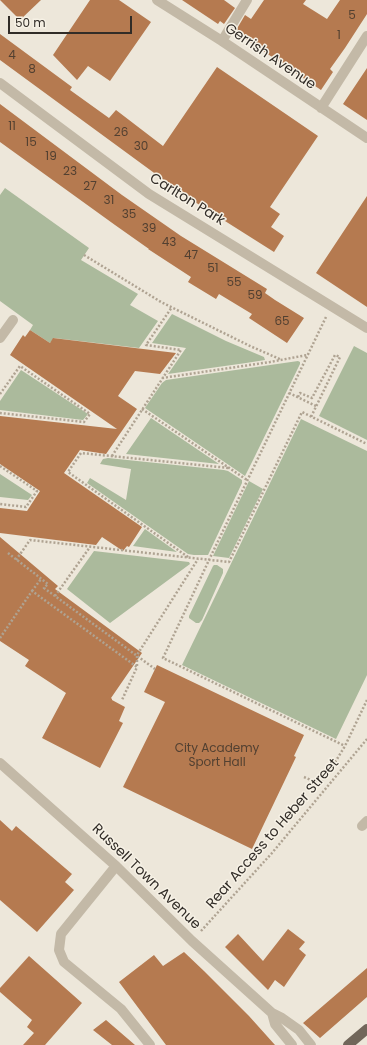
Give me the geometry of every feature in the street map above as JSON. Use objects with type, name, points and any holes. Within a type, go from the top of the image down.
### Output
[{"type":"main road","points":[[348,1045],[367,1029]]},
{"type":"street","name":"Gerrish Avenue","points":[[157,0],[222,41],[367,138]]},
{"type":"street","points":[[222,41],[247,0]]},
{"type":"street","points":[[321,108],[367,36]]},
{"type":"street","name":"Carlton Park","points":[[0,83],[149,194],[367,328]]},
{"type":"street","points":[[0,338],[13,320]]},
{"type":"street","name":"Russell Town Avenue","points":[[0,763],[116,866],[192,941],[272,1013],[299,1030],[311,1045]]},
{"type":"street","points":[[116,866],[61,934],[58,950],[64,962],[121,1009],[150,1045]]},
{"type":"street","name":"Russell Town Avenue","points":[[272,1013],[275,1024],[292,1045]]},
{"type":"path","points":[[84,255],[161,302],[250,346],[282,360]]},
{"type":"path","points":[[112,456],[181,350],[146,345],[172,307]]},
{"type":"path","points":[[324,321],[163,658],[345,746]]},
{"type":"path","points":[[162,378],[307,355]]},
{"type":"path","points":[[298,397],[300,392],[312,398],[335,355],[340,357],[311,417]]},
{"type":"path","points":[[0,394],[20,366],[90,414],[84,422],[0,413]]},
{"type":"path","points":[[289,393],[316,406]]},
{"type":"path","points":[[142,409],[247,480]]},
{"type":"path","points":[[16,560],[30,540],[229,562],[302,412],[367,444]]},
{"type":"path","points":[[188,558],[68,472],[80,453],[229,468]]},
{"type":"path","points":[[0,466],[37,491],[26,507],[0,504]]},
{"type":"path","points":[[55,596],[90,547]]},
{"type":"path","points":[[8,553],[48,584],[44,588],[155,669]]},
{"type":"path","points":[[122,700],[137,667],[136,655],[198,559]]},
{"type":"path","points":[[0,638],[41,578]]},
{"type":"path","points":[[32,591],[137,667]]},
{"type":"path","points":[[304,777],[320,784],[345,746],[367,700]]},
{"type":"path","name":"Rear Access to Heber Street","points":[[192,941],[272,853],[367,739]]},
{"type":"green space","points":[[5,188],[89,248],[81,260],[138,294],[130,305],[158,321],[139,348],[54,338],[50,343],[30,330],[33,325],[0,301],[0,195]]},
{"type":"green space","points":[[172,314],[226,341],[264,357],[265,360],[168,374],[186,348],[152,343]]},
{"type":"green space","points":[[354,346],[367,353],[367,440],[319,416]]},
{"type":"green space","points":[[298,361],[300,364],[245,476],[145,408],[162,383],[166,380]]},
{"type":"green space","points":[[21,370],[88,414],[83,420],[0,410],[0,401]]},
{"type":"green space","points":[[151,418],[219,464],[126,454]]},
{"type":"green space","points":[[301,419],[367,451],[367,675],[336,739],[182,665]]},
{"type":"green space","points":[[108,458],[224,470],[242,480],[242,483],[208,555],[188,554],[87,483],[90,478],[126,500],[131,469],[100,464],[103,459]]},
{"type":"green space","points":[[0,474],[32,495],[28,500],[0,497]]},
{"type":"green space","points":[[249,481],[263,489],[229,558],[213,556]]},
{"type":"green space","points":[[145,529],[177,552],[133,546]]},
{"type":"green space","points":[[94,551],[189,562],[190,564],[110,623],[67,589]]},
{"type":"green space","points":[[214,565],[217,565],[223,569],[223,573],[202,620],[199,623],[196,623],[189,618],[189,616]]},
{"type":"building","points":[[0,0],[41,0],[20,20]]},
{"type":"building","points":[[90,0],[119,0],[151,22],[110,81],[88,66],[77,80],[53,55]]},
{"type":"building","points":[[182,0],[224,0],[235,8],[224,24],[220,21],[218,24]]},
{"type":"building","points":[[264,0],[306,0],[303,4],[327,19],[340,0],[367,0],[367,14],[330,69],[333,72],[321,90],[235,32],[245,15],[251,19]]},
{"type":"building","points":[[0,34],[72,87],[70,90],[109,118],[116,110],[163,146],[217,67],[318,136],[270,207],[280,214],[271,227],[284,236],[274,252],[187,197],[0,60]]},
{"type":"building","points":[[367,68],[367,120],[343,104]]},
{"type":"building","points":[[0,104],[122,195],[181,236],[267,289],[265,293],[304,318],[287,343],[249,318],[252,314],[219,294],[216,299],[188,282],[191,277],[148,249],[0,142]]},
{"type":"building","points":[[367,196],[367,307],[316,273]]},
{"type":"building","points":[[30,330],[50,343],[53,338],[176,353],[160,374],[135,371],[118,396],[137,409],[106,454],[80,450],[64,473],[142,527],[129,547],[127,546],[123,551],[102,537],[96,545],[0,533],[0,508],[27,511],[40,491],[0,464],[0,416],[117,429],[10,355],[23,335],[25,337]]},
{"type":"building","points":[[0,537],[58,586],[55,589],[142,653],[111,698],[125,707],[119,721],[123,723],[100,768],[42,738],[66,693],[25,666],[29,660],[0,641]]},
{"type":"building","points":[[157,665],[304,735],[294,756],[296,757],[252,849],[123,787],[165,702],[144,692]]},
{"type":"building","points":[[0,820],[12,831],[16,826],[72,874],[65,882],[74,890],[37,932],[0,900]]},
{"type":"building","points":[[288,929],[305,942],[299,949],[306,955],[284,987],[275,980],[268,990],[225,947],[238,934],[263,961]]},
{"type":"building","points":[[184,952],[249,1016],[275,1045],[166,1045],[119,982],[154,955],[163,966]]},
{"type":"building","points":[[29,956],[82,1003],[45,1045],[23,1045],[34,1033],[27,1027],[32,1020],[0,992],[0,988]]},
{"type":"building","points":[[367,968],[367,997],[320,1038],[303,1023]]},
{"type":"building","points":[[106,1020],[135,1045],[112,1045],[93,1030]]}]
